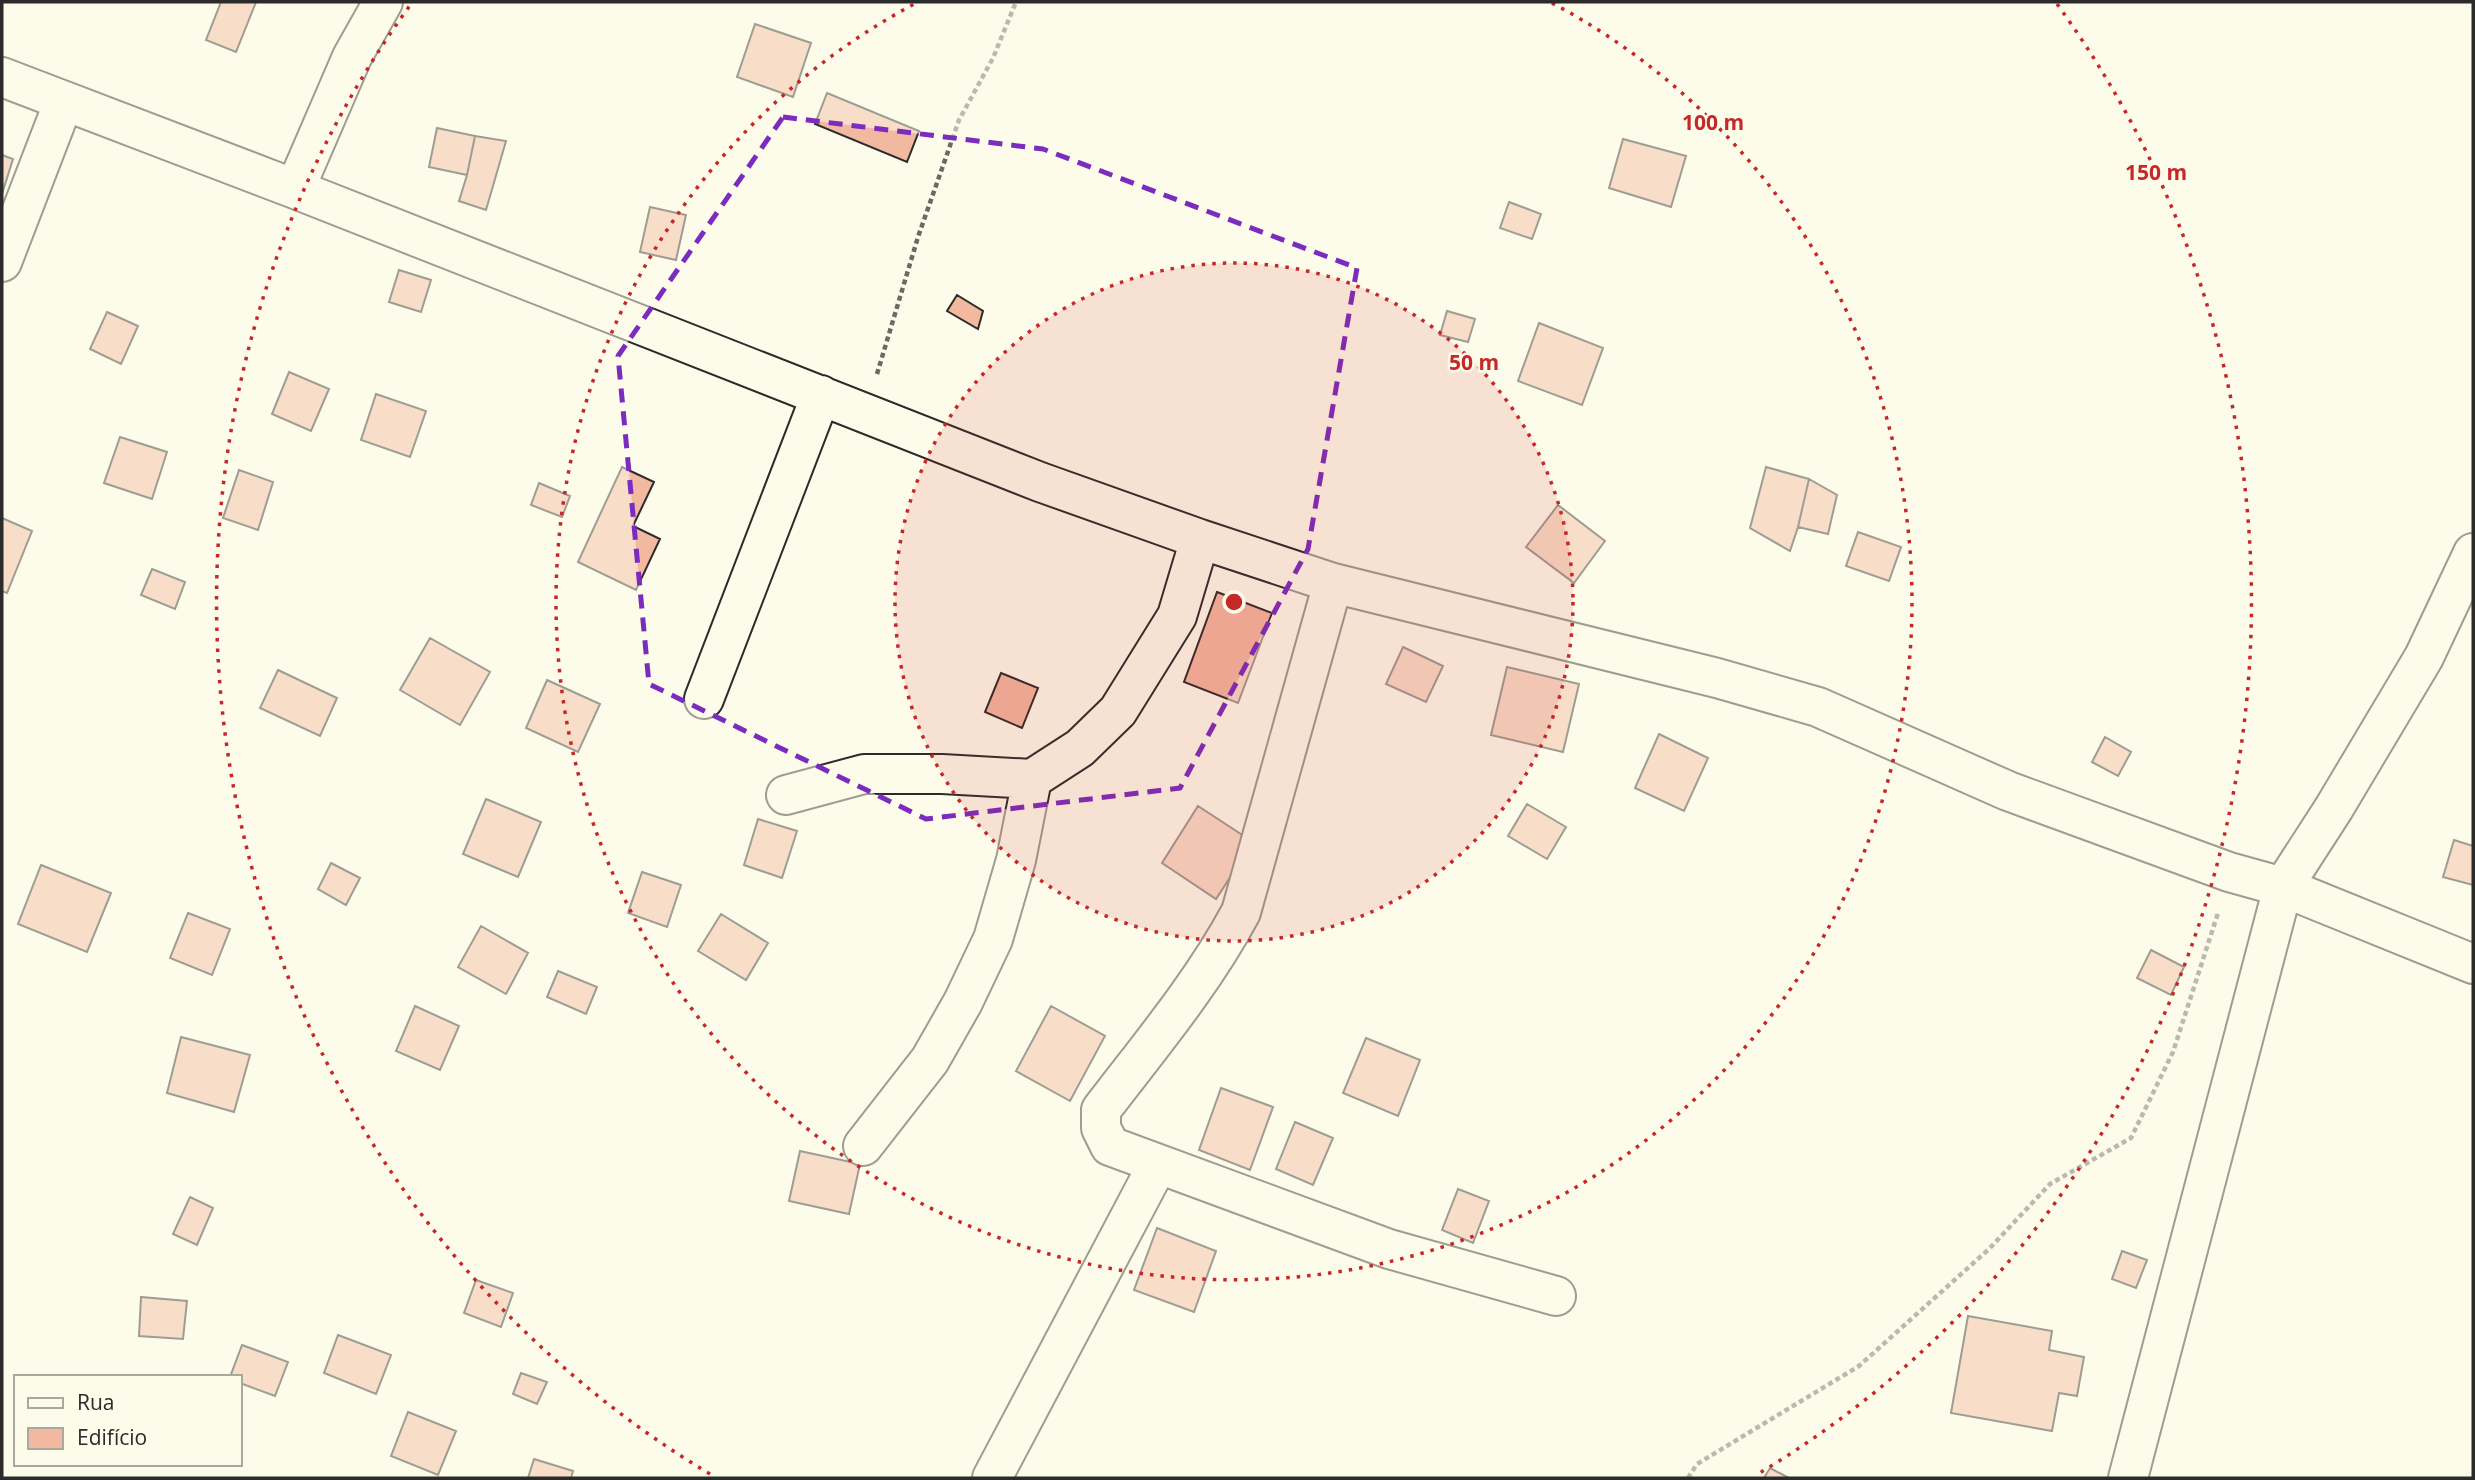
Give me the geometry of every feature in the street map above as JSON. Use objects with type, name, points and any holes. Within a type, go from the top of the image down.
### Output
[{"type":"street","points":[[295,190],[352,57],[383,2]]},
{"type":"street","points":[[2,77],[1040,482],[1333,583],[1717,678],[1818,708],[2008,791],[2230,872],[2283,887],[2473,964]]},
{"type":"street","points":[[2,262],[64,101]]},
{"type":"street","points":[[704,699],[821,395]]},
{"type":"street","points":[[786,795],[864,774],[942,774],[1032,779],[1080,748],[1118,711],[1177,616],[1200,539]]},
{"type":"street","points":[[2128,1478],[2283,887],[2334,808],[2424,657],[2473,553]]},
{"type":"street","points":[[1333,583],[1241,912],[1225,941],[1187,996],[1101,1110],[1101,1128],[1110,1146],[1158,1164],[1389,1249],[1556,1296]]},
{"type":"street","points":[[863,1146],[930,1060],[963,1002],[993,939],[1016,860],[1032,779]]},
{"type":"street","points":[[992,1478],[1158,1164]]},
{"type":"path","points":[[865,412],[918,236],[959,120],[993,58],[1016,2]]},
{"type":"path","points":[[1688,1478],[1698,1464],[1859,1366],[1989,1249],[2050,1184],[2131,1138],[2173,1052],[2211,940],[2230,872]]},
{"type":"highlighted area","points":[[783,117],[1043,149],[1357,268],[1308,549],[1180,788],[926,819],[649,684],[618,356]]},
{"type":"building","points":[[221,2],[256,2],[236,52],[206,40]]},
{"type":"building","points":[[755,24],[811,43],[793,97],[737,77]]},
{"type":"building","points":[[827,93],[919,131],[907,162],[815,124]]},
{"type":"building","points":[[437,128],[475,136],[467,175],[429,167]]},
{"type":"building","points":[[475,136],[506,141],[486,210],[459,201]]},
{"type":"building","points":[[1623,139],[1686,156],[1671,207],[1609,188]]},
{"type":"building","points":[[2,155],[13,159],[2,194]]},
{"type":"building","points":[[1509,202],[1541,214],[1532,239],[1500,228]]},
{"type":"building","points":[[650,207],[686,215],[676,260],[640,252]]},
{"type":"building","points":[[399,270],[431,280],[421,312],[389,302]]},
{"type":"building","points":[[957,295],[983,311],[978,329],[947,311]]},
{"type":"building","points":[[1447,311],[1475,319],[1468,342],[1440,335]]},
{"type":"building","points":[[107,312],[138,326],[121,364],[90,349]]},
{"type":"building","points":[[1539,323],[1603,348],[1582,405],[1518,381]]},
{"type":"building","points":[[289,372],[329,389],[311,431],[272,414]]},
{"type":"building","points":[[376,394],[426,411],[410,457],[361,440]]},
{"type":"building","points":[[120,437],[167,452],[152,499],[104,483]]},
{"type":"building","points":[[622,467],[654,482],[633,526],[660,539],[636,590],[578,562]]},
{"type":"building","points":[[1766,467],[1809,479],[1790,551],[1750,528]]},
{"type":"building","points":[[239,470],[273,482],[258,530],[223,518]]},
{"type":"building","points":[[1809,479],[1837,495],[1828,534],[1798,527]]},
{"type":"building","points":[[539,483],[570,496],[562,517],[531,505]]},
{"type":"building","points":[[1558,505],[1605,541],[1574,583],[1526,547]]},
{"type":"building","points":[[2,518],[32,531],[7,593],[2,591]]},
{"type":"building","points":[[1858,532],[1901,547],[1889,581],[1846,566]]},
{"type":"building","points":[[152,569],[185,582],[175,609],[141,595]]},
{"type":"building","points":[[1217,592],[1272,613],[1238,703],[1184,682]]},
{"type":"building","points":[[430,638],[490,672],[460,725],[400,690]]},
{"type":"building","points":[[1403,647],[1443,666],[1426,702],[1386,684]]},
{"type":"building","points":[[1507,667],[1579,684],[1563,752],[1491,735]]},
{"type":"building","points":[[278,670],[337,698],[320,736],[260,708]]},
{"type":"building","points":[[1001,673],[1038,688],[1022,728],[985,712]]},
{"type":"building","points":[[547,680],[600,704],[578,752],[526,728]]},
{"type":"building","points":[[1659,734],[1708,758],[1684,811],[1635,788]]},
{"type":"building","points":[[2105,737],[2131,752],[2118,776],[2092,762]]},
{"type":"building","points":[[486,799],[541,822],[518,877],[463,854]]},
{"type":"building","points":[[1527,804],[1566,827],[1547,859],[1508,836]]},
{"type":"building","points":[[1198,806],[1253,842],[1216,899],[1162,863]]},
{"type":"building","points":[[758,819],[797,831],[782,878],[744,865]]},
{"type":"building","points":[[2454,840],[2473,846],[2473,885],[2443,877]]},
{"type":"building","points":[[331,863],[360,878],[346,905],[318,889]]},
{"type":"building","points":[[41,865],[111,893],[87,952],[18,924]]},
{"type":"building","points":[[642,872],[681,885],[667,927],[628,913]]},
{"type":"building","points":[[188,913],[230,929],[212,975],[170,958]]},
{"type":"building","points":[[721,914],[768,943],[746,980],[698,951]]},
{"type":"building","points":[[481,926],[528,953],[506,994],[458,967]]},
{"type":"building","points":[[2151,950],[2184,967],[2171,995],[2137,978]]},
{"type":"building","points":[[558,971],[597,987],[586,1014],[547,997]]},
{"type":"building","points":[[415,1006],[459,1026],[440,1070],[396,1051]]},
{"type":"building","points":[[1051,1006],[1105,1036],[1070,1101],[1016,1071]]},
{"type":"building","points":[[181,1037],[250,1055],[234,1112],[167,1093]]},
{"type":"building","points":[[1366,1038],[1420,1060],[1398,1116],[1343,1093]]},
{"type":"building","points":[[1221,1088],[1273,1107],[1250,1170],[1199,1150]]},
{"type":"building","points":[[1295,1122],[1333,1138],[1313,1185],[1276,1169]]},
{"type":"building","points":[[800,1151],[860,1164],[849,1214],[789,1201]]},
{"type":"building","points":[[1458,1189],[1489,1201],[1473,1243],[1442,1230]]},
{"type":"building","points":[[190,1197],[213,1208],[197,1245],[173,1234]]},
{"type":"building","points":[[1157,1228],[1216,1251],[1194,1312],[1134,1290]]},
{"type":"building","points":[[2122,1251],[2147,1260],[2136,1288],[2112,1279]]},
{"type":"building","points":[[476,1280],[513,1293],[501,1327],[464,1313]]},
{"type":"building","points":[[141,1297],[187,1301],[183,1339],[139,1336]]},
{"type":"building","points":[[1968,1316],[2052,1331],[2049,1350],[2084,1357],[2077,1396],[2059,1393],[2052,1431],[1951,1413]]},
{"type":"building","points":[[338,1335],[391,1355],[376,1394],[324,1373]]},
{"type":"building","points":[[242,1345],[288,1362],[275,1396],[242,1384],[242,1375],[231,1375]]},
{"type":"building","points":[[521,1373],[547,1382],[537,1404],[513,1394]]},
{"type":"building","points":[[408,1412],[456,1431],[438,1475],[391,1456]]},
{"type":"building","points":[[534,1459],[573,1471],[571,1478],[528,1478]]},
{"type":"building","points":[[1770,1468],[1789,1478],[1764,1478]]}]
